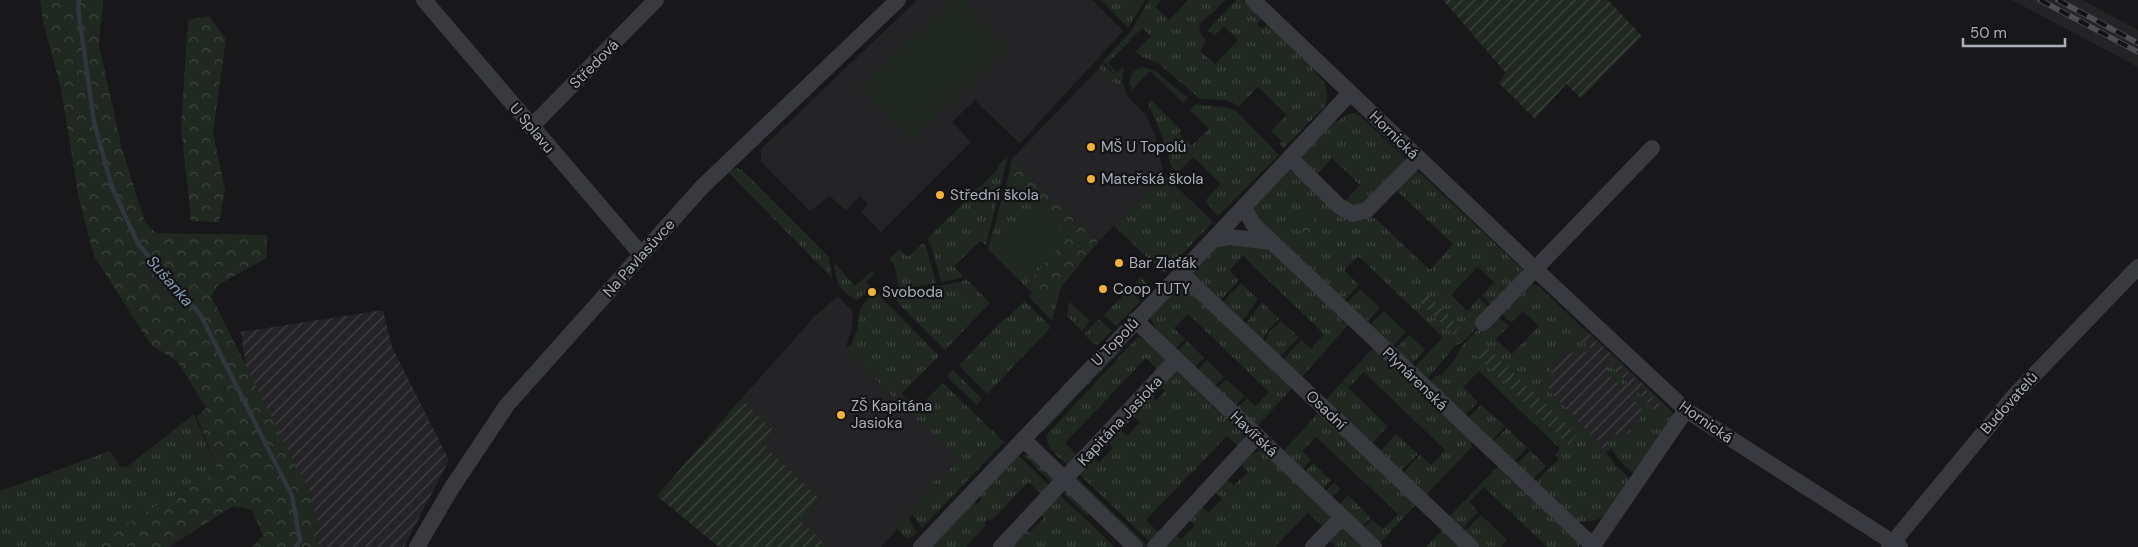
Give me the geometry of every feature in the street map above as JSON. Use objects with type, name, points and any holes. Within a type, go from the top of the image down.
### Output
[{"type":"street","name":"U Splavu","points":[[424,0],[641,254]]},
{"type":"street","name":"Středová","points":[[532,127],[656,0]]},
{"type":"street","name":"Hornická","points":[[1253,0],[1686,410],[1893,545]]},
{"type":"street","name":"Na Pavlasůvce","points":[[417,547],[451,489],[507,405],[702,187],[896,1]]},
{"type":"street","name":"U Topolů","points":[[921,547],[1135,320],[1214,240],[1350,93]]},
{"type":"street","points":[[1483,323],[1652,148]]},
{"type":"street","points":[[1290,158],[1339,206],[1354,214],[1367,210],[1418,158]]},
{"type":"street","name":"Plynárenská","points":[[1244,207],[1253,224],[1592,546]]},
{"type":"street","points":[[1214,240],[1230,236],[1272,242]]},
{"type":"street","name":"Budovatelů","points":[[1893,545],[2013,397],[2138,267]]},
{"type":"street","name":"Osadní","points":[[1181,273],[1471,547]]},
{"type":"street","name":"Havířská","points":[[1135,320],[1374,547]]},
{"type":"street","name":"Kapitána Jasioka","points":[[1001,547],[1176,360]]},
{"type":"street","points":[[1592,546],[1686,410]]},
{"type":"street","points":[[1155,547],[1257,436]]},
{"type":"street","points":[[1023,439],[1064,481],[1135,547]]},
{"type":"street","points":[[1313,547],[1342,517]]},
{"type":"shaded area","points":[[917,0],[1092,0],[1123,31],[1019,143],[976,101],[977,98],[952,122],[971,142],[881,232],[861,212],[868,204],[860,196],[846,211],[830,196],[810,211],[761,162],[761,149]]},
{"type":"shaded area","points":[[2012,0],[2082,0],[2138,30],[2138,67]]},
{"type":"shaded area","name":"MŠ U Topolů","points":[[1099,68],[1146,115],[1155,135],[1164,175],[1098,242],[1012,159]]},
{"type":"shaded area","name":"ZŠ Kapitána Jasioka","points":[[838,296],[853,312],[852,329],[846,346],[850,346],[968,455],[881,547],[828,547],[800,521],[820,499],[763,444],[774,431],[741,399],[815,316]]},
{"type":"shaded area","points":[[383,310],[392,347],[449,460],[404,547],[318,547],[319,530],[309,492],[246,368],[241,332]]},
{"type":"shaded area","points":[[1585,329],[1669,409],[1658,418],[1639,420],[1606,453],[1598,442],[1549,391],[1546,381],[1549,368]]},
{"type":"green space","points":[[40,0],[103,0],[99,45],[122,149],[145,222],[156,233],[267,235],[267,258],[218,285],[211,296],[309,492],[319,530],[318,547],[252,547],[263,536],[252,510],[233,506],[169,547],[92,547],[145,512],[218,471],[197,417],[206,408],[178,362],[151,345],[94,256],[79,199],[61,90],[43,21]]},
{"type":"green space","points":[[953,0],[962,0],[1008,49],[911,142],[860,88]]},
{"type":"green space","points":[[1101,0],[1145,0],[1128,28]]},
{"type":"green space","points":[[1149,0],[1161,0],[1155,7],[1169,20],[1188,0],[1226,0],[1201,23],[1199,31],[1206,41],[1200,51],[1215,64],[1238,40],[1224,26],[1214,36],[1208,30],[1236,0],[1243,0],[1262,18],[1257,25],[1262,29],[1267,23],[1314,68],[1313,70],[1323,82],[1327,91],[1325,106],[1284,148],[1280,144],[1282,141],[1271,131],[1287,115],[1258,87],[1239,106],[1223,100],[1199,98],[1158,63],[1135,52],[1151,36],[1142,28],[1108,63],[1117,73],[1122,67],[1124,69],[1122,82],[1103,61],[1131,31]]},
{"type":"green space","points":[[1443,0],[1608,0],[1642,36],[1581,98],[1566,84],[1535,119],[1499,83],[1506,73]]},
{"type":"green space","points":[[209,16],[226,39],[213,132],[225,190],[219,222],[191,221],[181,127],[188,20]]},
{"type":"green space","points":[[1102,63],[1123,83],[1127,96],[1099,68]]},
{"type":"green space","points":[[1143,67],[1155,71],[1188,98],[1183,103],[1150,71],[1132,90],[1129,82],[1133,72]]},
{"type":"green space","points":[[1151,100],[1181,130],[1179,133],[1191,146],[1209,129],[1190,110],[1195,104],[1235,110],[1279,155],[1218,216],[1206,200],[1221,184],[1193,157],[1177,173],[1171,166],[1162,135],[1148,104]]},
{"type":"green space","points":[[1352,113],[1359,115],[1406,159],[1405,166],[1359,210],[1345,201],[1360,185],[1332,158],[1317,174],[1301,161],[1300,156],[1335,120],[1337,122],[1344,116]]},
{"type":"green space","points":[[1008,155],[986,245],[980,241],[954,266],[963,276],[961,278],[941,282],[931,245],[927,239],[998,169],[997,167]]},
{"type":"green space","points":[[1012,159],[1098,242],[1061,287],[1042,304],[1027,284],[1069,236],[1008,178]]},
{"type":"green space","points":[[737,168],[743,171],[829,257],[832,278],[728,172]]},
{"type":"green space","points":[[1289,170],[1366,216],[1376,219],[1430,270],[1453,244],[1396,190],[1417,170],[1521,268],[1522,273],[1491,305],[1482,295],[1494,282],[1478,267],[1451,295],[1467,311],[1479,298],[1489,307],[1471,335],[1456,345],[1424,382],[1412,370],[1443,337],[1358,256],[1344,270],[1359,285],[1343,302],[1262,226],[1254,205]]},
{"type":"green space","points":[[1164,175],[1213,222],[1164,273],[1114,226]]},
{"type":"green space","points":[[1008,178],[1069,236],[1027,284],[1042,304],[1061,287],[1052,321],[1029,297],[1032,293],[1018,279],[1063,234],[990,251],[988,249]]},
{"type":"green space","points":[[1035,206],[1063,234],[1018,279],[990,251]]},
{"type":"green space","points":[[1310,212],[1317,220],[1320,228],[1312,235],[1308,233],[1302,235],[1299,229],[1300,224],[1305,213]]},
{"type":"green space","points":[[1223,242],[1267,247],[1343,317],[1341,320],[1344,323],[1346,320],[1348,325],[1301,378],[1282,361],[1301,340],[1311,349],[1324,334],[1243,256],[1229,271],[1239,280],[1220,301],[1192,273],[1214,248]]},
{"type":"green space","points":[[923,243],[926,247],[936,283],[899,290],[895,266],[889,259],[899,249],[908,257]]},
{"type":"green space","points":[[834,262],[855,286],[872,271],[874,274],[866,282],[871,287],[859,299],[856,300],[845,292],[839,284]]},
{"type":"green space","points":[[1141,277],[1151,288],[1146,296],[1134,285]]},
{"type":"green space","points":[[966,279],[990,303],[945,350],[898,303],[895,295]]},
{"type":"green space","points":[[1241,283],[1258,299],[1242,322],[1222,303]]},
{"type":"green space","points":[[1186,284],[1294,386],[1255,429],[1235,410],[1247,398],[1256,406],[1269,392],[1188,314],[1174,328],[1185,339],[1173,351],[1150,317],[1181,285]]},
{"type":"green space","points":[[1532,284],[1539,286],[1601,346],[1601,348],[1586,333],[1580,339],[1592,350],[1573,355],[1567,349],[1549,368],[1554,374],[1546,381],[1549,391],[1598,442],[1616,466],[1632,480],[1611,511],[1598,519],[1577,522],[1533,484],[1559,459],[1555,455],[1560,449],[1479,371],[1463,387],[1478,402],[1462,418],[1427,385],[1435,376],[1442,375],[1455,359],[1462,346],[1482,325],[1498,317],[1509,326],[1496,339],[1512,354],[1539,326],[1523,311],[1511,323],[1502,314]]},
{"type":"green space","points":[[1129,289],[1141,301],[1116,326],[1104,315]]},
{"type":"green space","points":[[1360,289],[1380,308],[1365,324],[1345,304]]},
{"type":"green space","points":[[875,291],[939,356],[896,399],[848,352],[857,330],[860,308]]},
{"type":"green space","points":[[1427,294],[1460,327],[1454,335],[1421,303],[1420,301]]},
{"type":"green space","points":[[1025,301],[1051,327],[987,394],[959,365],[1005,318]]},
{"type":"green space","points":[[1262,302],[1279,319],[1269,329],[1262,341],[1245,325]]},
{"type":"green space","points":[[1069,303],[1090,321],[1082,331],[1067,316]]},
{"type":"green space","points":[[1384,311],[1406,332],[1390,349],[1368,327]]},
{"type":"green space","points":[[1099,319],[1112,331],[1097,345],[1084,334]]},
{"type":"green space","points":[[1281,321],[1299,337],[1279,358],[1264,343],[1270,331]]},
{"type":"green space","points":[[1409,335],[1425,350],[1409,367],[1392,352]]},
{"type":"green space","points":[[1138,337],[1152,345],[1169,362],[1160,372],[1146,358],[1065,443],[1079,457],[1070,467],[1050,448],[1047,438],[1048,433]]},
{"type":"green space","points":[[1187,341],[1204,358],[1193,369],[1176,353]]},
{"type":"green space","points":[[1123,343],[1126,345],[1042,433],[1047,423]]},
{"type":"green space","points":[[1484,344],[1577,435],[1568,445],[1475,354]]},
{"type":"green space","points":[[1374,347],[1471,441],[1472,447],[1427,494],[1401,475],[1420,455],[1431,465],[1445,450],[1364,372],[1349,387],[1342,381]]},
{"type":"green space","points":[[1614,357],[1638,379],[1635,379],[1616,361],[1610,366],[1628,383],[1622,386],[1614,381],[1607,370],[1609,361]]},
{"type":"green space","points":[[1207,360],[1224,377],[1213,388],[1196,372]]},
{"type":"green space","points":[[1176,366],[1242,429],[1244,441],[1241,449],[1227,436],[1146,520],[1160,534],[1151,543],[1078,473],[1093,457],[1099,463],[1113,448],[1108,442],[1120,429],[1127,436],[1140,422],[1132,415],[1151,395],[1156,401],[1165,391],[1158,384]]},
{"type":"green space","points":[[953,370],[982,399],[977,405],[947,377]]},
{"type":"green space","points":[[1226,379],[1245,396],[1233,408],[1215,390]]},
{"type":"green space","points":[[1342,382],[1388,426],[1371,445],[1326,400]]},
{"type":"green space","points":[[943,383],[1004,442],[922,528],[912,514],[908,517],[917,533],[908,539],[896,528],[897,525],[931,490],[928,487],[936,479],[938,481],[959,460],[910,412],[913,408],[911,406],[921,405]]},
{"type":"green space","points":[[1643,384],[1676,416],[1635,473],[1623,464],[1606,441],[1614,433],[1620,439],[1639,420],[1642,410],[1633,398],[1634,390],[1658,413],[1664,408],[1641,386]]},
{"type":"green space","points":[[741,399],[774,431],[763,444],[820,499],[801,521],[828,547],[719,547],[657,496]]},
{"type":"green space","points":[[1481,405],[1505,426],[1491,442],[1468,418]]},
{"type":"green space","points":[[1318,413],[1416,504],[1379,544],[1361,531],[1372,520],[1383,529],[1398,514],[1316,437],[1302,451],[1311,460],[1299,472],[1282,453]]},
{"type":"green space","points":[[194,414],[218,471],[145,512],[92,547],[0,547],[0,491],[110,451],[120,467],[128,466]]},
{"type":"green space","points":[[1507,428],[1527,448],[1513,463],[1491,444]]},
{"type":"green space","points":[[1396,434],[1418,454],[1399,473],[1379,453]]},
{"type":"green space","points":[[1530,450],[1546,466],[1530,482],[1514,467]]},
{"type":"green space","points":[[1263,451],[1333,516],[1322,526],[1308,513],[1275,547],[1159,547],[1173,533],[1181,539],[1195,526],[1188,518],[1200,505],[1208,513],[1222,499],[1214,490],[1226,479],[1234,485],[1248,472],[1238,462],[1249,454]]},
{"type":"green space","points":[[1024,455],[1030,456],[1055,480],[1052,483]]},
{"type":"green space","points":[[1019,456],[1050,486],[1042,495],[1028,482],[991,521],[989,519],[984,523],[986,525],[966,547],[930,547],[974,502],[977,504],[982,499],[979,497]]},
{"type":"green space","points":[[1313,463],[1331,480],[1320,492],[1302,475]]},
{"type":"green space","points":[[1499,465],[1579,543],[1579,547],[1547,547],[1484,487],[1469,502],[1478,512],[1460,531],[1447,519]]},
{"type":"green space","points":[[1076,477],[1149,547],[1142,546],[1076,482]]},
{"type":"green space","points":[[1334,483],[1341,489],[1329,500],[1322,494]]},
{"type":"green space","points":[[1066,491],[1090,513],[1087,516],[1063,493]]},
{"type":"green space","points":[[1060,495],[1115,547],[1007,547],[1025,529],[1029,533],[1044,518],[1039,512]]},
{"type":"green space","points":[[1348,495],[1371,518],[1360,529],[1337,507]]},
{"type":"green space","points":[[1481,515],[1507,540],[1501,547],[1477,547],[1462,534]]},
{"type":"green space","points":[[1340,523],[1366,547],[1335,547],[1326,538]]},
{"type":"green space","points":[[1444,528],[1464,547],[1426,547]]},
{"type":"waterway","name":"Sušanka","points":[[79,0],[78,8],[94,122],[112,187],[138,244],[200,314],[292,496],[300,541],[296,547]]},
{"type":"railway","points":[[2040,0],[2138,52]]},
{"type":"railway","points":[[2058,0],[2138,43]]},
{"type":"place","name":"MŠ U Topolů","points":[[1091,147]]},
{"type":"place","name":"Mateřská škola","points":[[1091,179]]},
{"type":"place","name":"Střední škola","points":[[940,195]]},
{"type":"place","name":"Bar Zlaťák","points":[[1119,263]]},
{"type":"place","name":"Coop TUTY","points":[[1103,289]]},
{"type":"place","name":"Svoboda","points":[[872,292]]},
{"type":"place","name":"ZŠ Kapitána Jasioka","points":[[841,415]]}]
